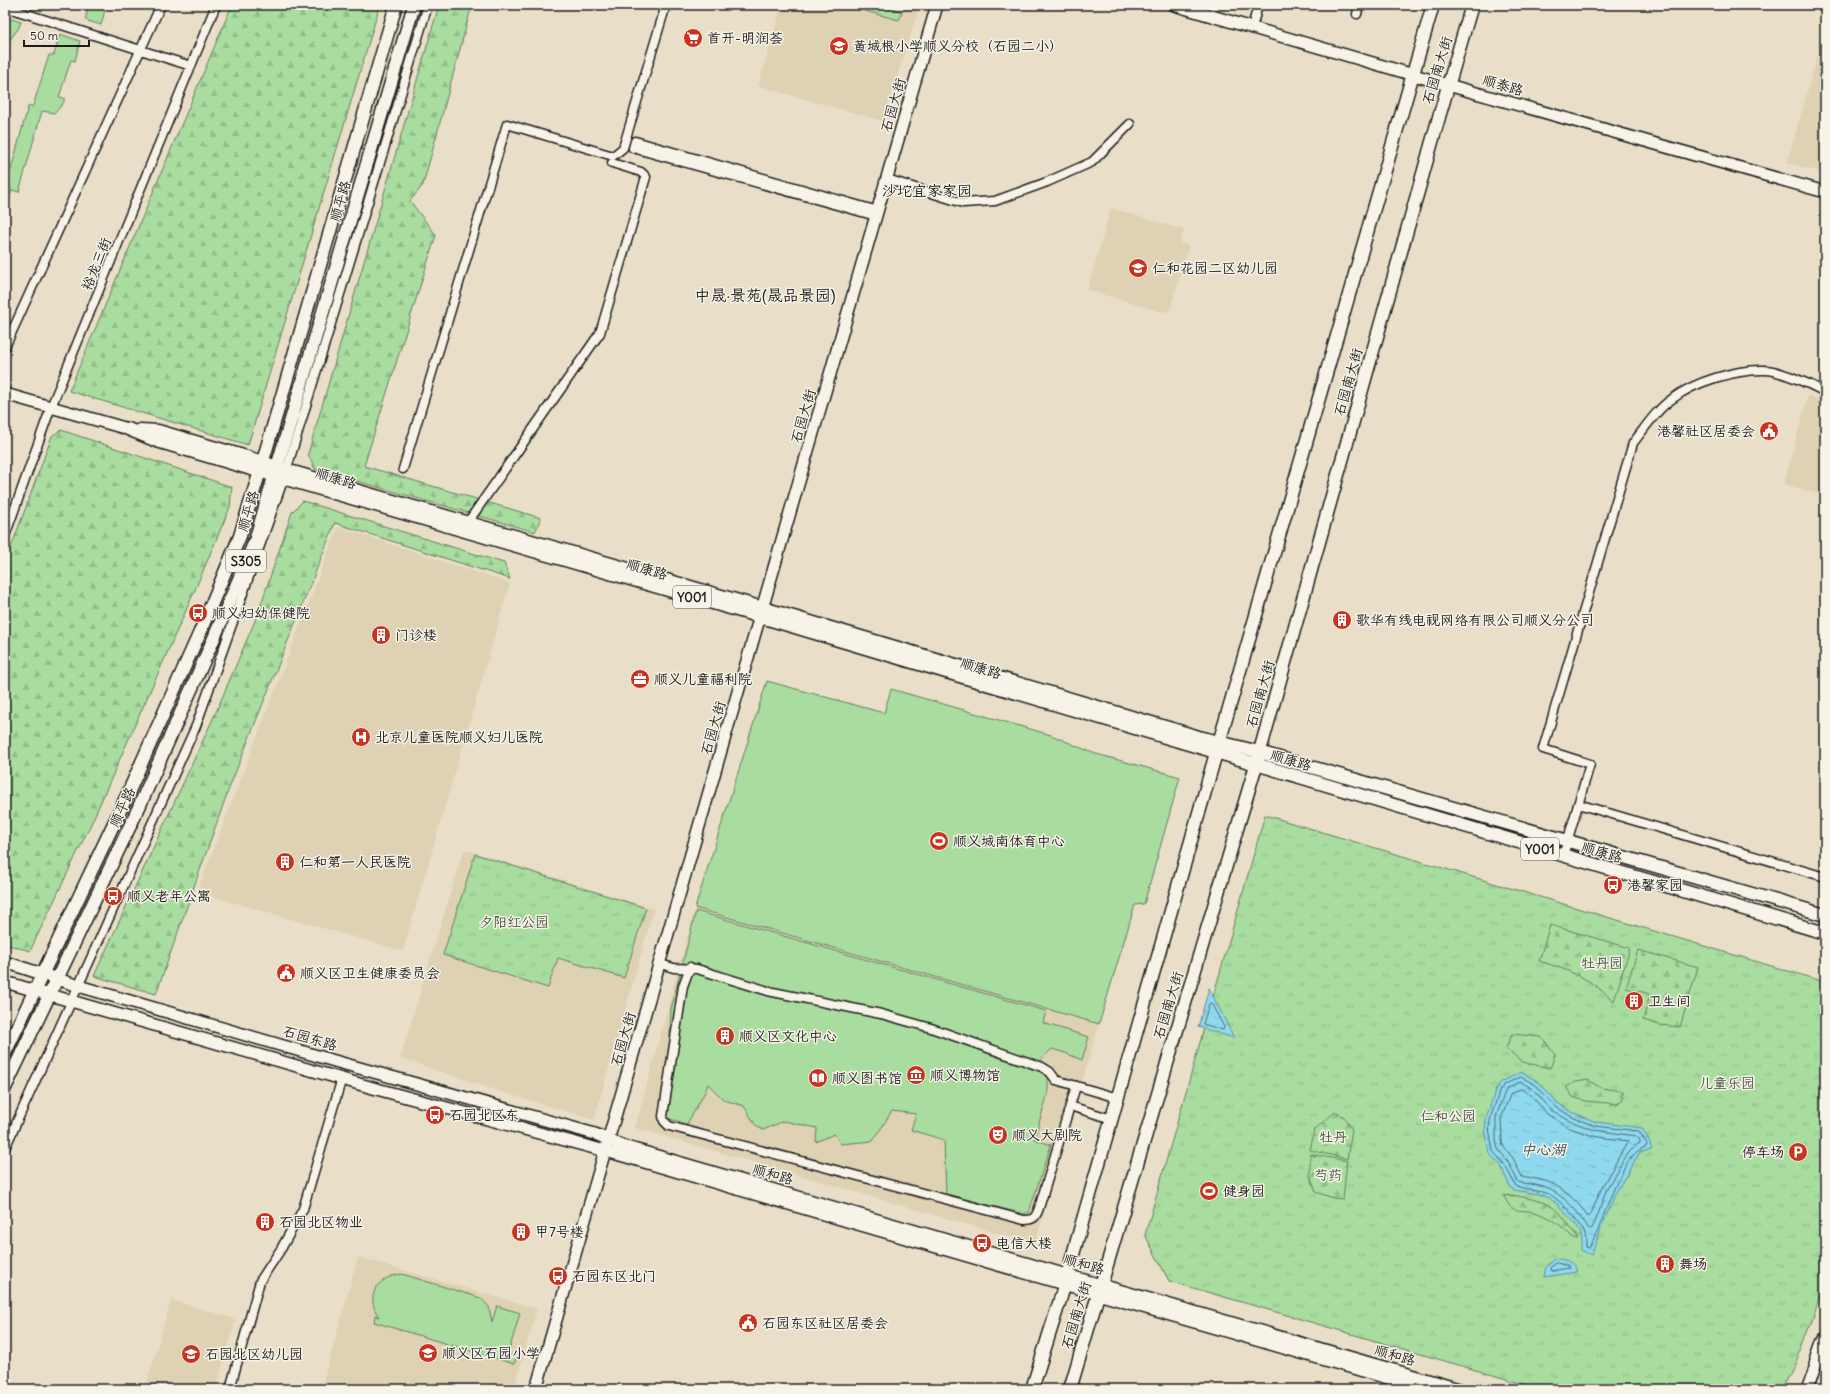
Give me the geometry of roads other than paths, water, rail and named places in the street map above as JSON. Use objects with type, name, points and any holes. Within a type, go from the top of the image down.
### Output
[{"type":"main road","name":"顺平路","points":[[5,1052],[125,800],[200,632],[240,536],[262,467],[396,5]]},
{"type":"main road","name":"顺平路","points":[[5,1088],[139,807],[255,541],[281,472],[414,5]]},
{"type":"main road","name":"石园大街","points":[[536,1389],[937,5]]},
{"type":"main road","name":"顺泰路","points":[[1174,5],[1448,85],[1825,192]]},
{"type":"main road","name":"石园南大街","points":[[1032,1389],[1066,1280],[1219,742],[1433,5]]},
{"type":"main road","name":"石园南大街","points":[[1070,1389],[1256,765],[1448,85],[1472,5]]},
{"type":"main road","name":"顺康路","points":[[5,394],[128,429],[157,441],[262,467],[468,522],[1216,753],[1825,933]]},
{"type":"main road","name":"顺康路","points":[[281,472],[762,613],[1259,752],[1825,914]]},
{"type":"main road","name":"石园东路","points":[[5,962],[78,986],[351,1066],[609,1139]]},
{"type":"main road","points":[[5,982],[605,1151]]},
{"type":"main road","name":"顺和路","points":[[609,1139],[623,1146],[1066,1280]]},
{"type":"main road","name":"顺和路","points":[[605,1151],[1459,1389]]},
{"type":"main road","name":"顺和路","points":[[1100,1289],[1425,1389]]},
{"type":"main road","points":[[1806,1389],[1825,1336]]},
{"type":"street","points":[[5,347],[142,50],[161,5]]},
{"type":"street","name":"裕龙三街","points":[[5,536],[51,407],[216,5]]},
{"type":"street","points":[[5,1148],[196,726],[281,472],[428,5]]},
{"type":"street","points":[[403,469],[507,124],[613,156],[623,148],[666,5]]},
{"type":"street","points":[[1252,28],[1258,5]]},
{"type":"street","points":[[1357,14],[1359,5]]},
{"type":"street","points":[[5,7],[192,66]]},
{"type":"street","points":[[887,180],[963,203],[995,201],[1047,182],[1092,162],[1130,124]]},
{"type":"street","points":[[634,144],[877,214]]},
{"type":"street","points":[[468,522],[600,333],[646,177],[641,172],[612,163]]},
{"type":"street","points":[[1563,856],[1590,764],[1543,749],[1634,443],[1658,412],[1672,399],[1702,382],[1736,373],[1766,370],[1799,380],[1825,392]]},
{"type":"street","points":[[1578,804],[1825,877]]},
{"type":"street","points":[[660,965],[674,968],[690,967],[768,992],[881,1014],[931,1028],[1042,1067],[1050,1072],[1056,1080],[1118,1098]]},
{"type":"street","points":[[660,965],[680,975],[683,986]]},
{"type":"street","points":[[690,967],[683,986],[663,1116],[664,1121],[669,1126],[1024,1220],[1031,1220],[1036,1217],[1076,1086]]},
{"type":"street","points":[[230,1389],[260,1281],[281,1249],[303,1209],[342,1078]]},
{"type":"street","points":[[1070,1106],[1112,1119]]},
{"type":"water","points":[[1209,988],[1234,1038],[1198,1027]]},
{"type":"water","name":"中心湖","points":[[1521,1072],[1539,1082],[1556,1102],[1574,1113],[1596,1122],[1642,1128],[1647,1136],[1652,1150],[1640,1152],[1615,1194],[1591,1255],[1581,1250],[1581,1233],[1575,1223],[1558,1205],[1549,1198],[1538,1194],[1513,1190],[1509,1185],[1501,1166],[1489,1153],[1485,1128],[1487,1115],[1496,1089],[1501,1082]]},
{"type":"water","points":[[1555,1259],[1569,1261],[1574,1265],[1577,1272],[1544,1277],[1546,1267]]},
{"type":"place","name":"首开-明润荟","points":[[693,38]]},
{"type":"place","name":"黄城根小学顺义分校（石园二小）","points":[[839,46]]},
{"type":"place","name":"仁和花园二区幼儿园","points":[[1138,268]]},
{"type":"place","name":"港馨社区居委会","points":[[1769,431]]},
{"type":"place","name":"顺义妇幼保健院","points":[[198,613]]},
{"type":"place","name":"歌华有线电视网络有限公司顺义分公司","points":[[1342,620]]},
{"type":"place","name":"门诊楼","points":[[381,635]]},
{"type":"place","name":"顺义儿童福利院","points":[[640,679]]},
{"type":"place","name":"北京儿童医院顺义妇儿医院","points":[[361,737]]},
{"type":"place","name":"顺义城南体育中心","points":[[939,841]]},
{"type":"place","name":"仁和第一人民医院","points":[[285,862]]},
{"type":"place","name":"港馨家园","points":[[1613,885]]},
{"type":"place","name":"顺义老年公寓","points":[[113,896]]},
{"type":"place","name":"顺义区卫生健康委员会","points":[[286,973]]},
{"type":"place","name":"卫生间","points":[[1634,1001]]},
{"type":"place","name":"顺义区文化中心","points":[[725,1036]]},
{"type":"place","name":"顺义博物馆","points":[[916,1075]]},
{"type":"place","name":"顺义图书馆","points":[[818,1078]]},
{"type":"place","name":"石园北区东","points":[[435,1115]]},
{"type":"place","name":"顺义大剧院","points":[[998,1135]]},
{"type":"place","name":"停车场","points":[[1798,1152]]},
{"type":"place","name":"健身园","points":[[1209,1191]]},
{"type":"place","name":"石园北区物业","points":[[265,1222]]},
{"type":"place","name":"甲7号楼","points":[[521,1232]]},
{"type":"place","name":"电信大楼","points":[[982,1243]]},
{"type":"place","name":"舞场","points":[[1665,1264]]},
{"type":"place","name":"石园东区北门","points":[[558,1276]]},
{"type":"place","name":"石园东区社区居委会","points":[[748,1323]]},
{"type":"place","name":"顺义区石园小学","points":[[428,1353]]},
{"type":"place","name":"石园北区幼儿园","points":[[191,1354]]},
{"type":"district","name":"沙坨宜家家园","points":[[927,190]]},
{"type":"district","name":"中晟·景苑(晟品景园)","points":[[765,295]]},
{"type":"park label","name":"夕阳红公园","points":[[514,922]]},
{"type":"park label","name":"牡丹园","points":[[1602,963]]},
{"type":"park label","name":"儿童乐园","points":[[1727,1083]]},
{"type":"park label","name":"仁和公园","points":[[1448,1116]]},
{"type":"park label","name":"牡丹","points":[[1333,1137]]},
{"type":"park label","name":"芍药","points":[[1328,1175]]}]
